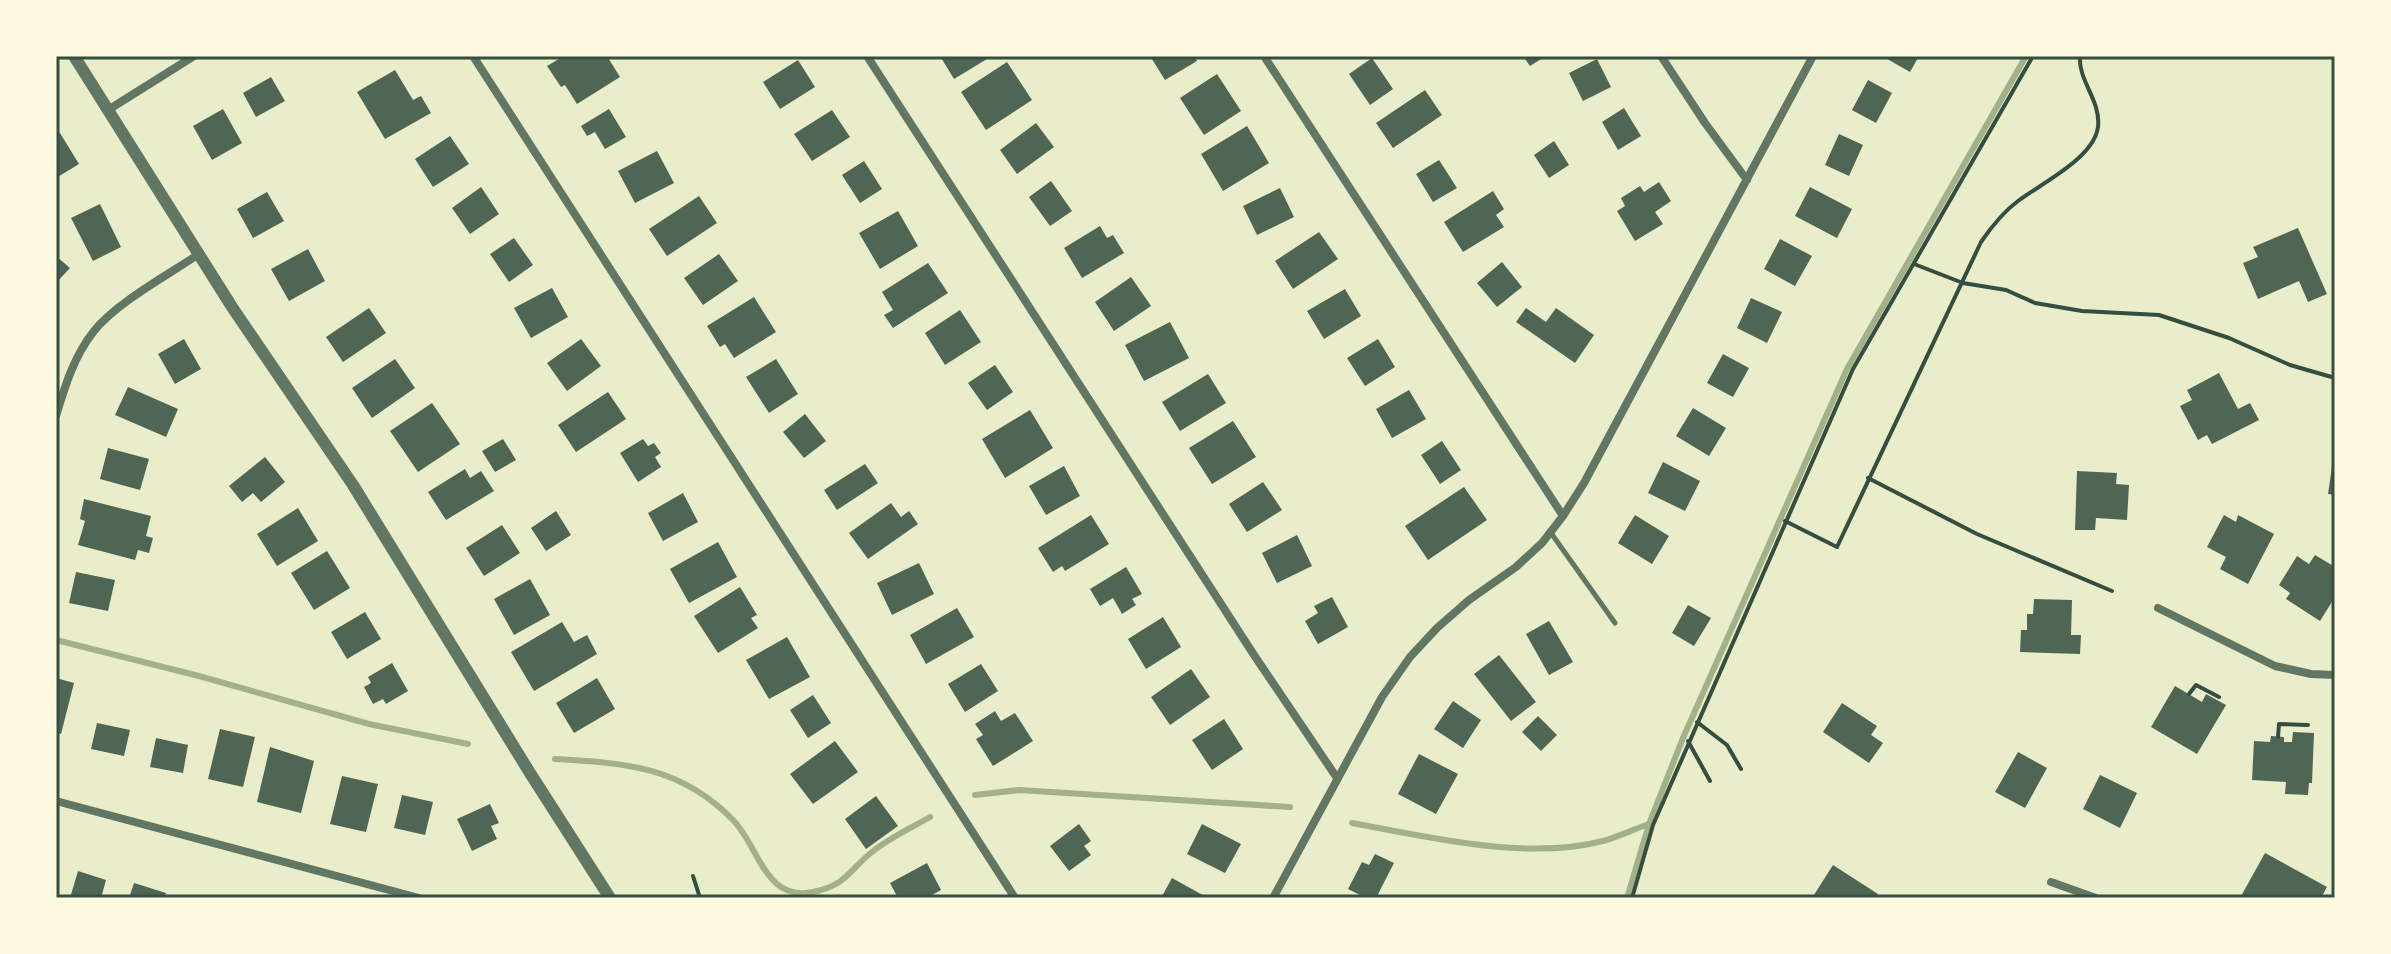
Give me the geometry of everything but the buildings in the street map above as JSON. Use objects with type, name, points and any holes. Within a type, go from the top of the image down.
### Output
[{"type":"street","points":[[74,56],[199,254],[353,485],[610,898]]},
{"type":"street","points":[[108,110],[194,56]]},
{"type":"street","points":[[473,56],[1015,898]]},
{"type":"street","points":[[867,56],[1254,655],[1337,778]]},
{"type":"street","points":[[1264,56],[1563,516]]},
{"type":"street","points":[[1661,56],[1747,180]]},
{"type":"street","points":[[1273,898],[1382,697],[1410,657],[1437,628],[1516,567],[1563,516],[1584,483],[1813,56]]},
{"type":"street","points":[[56,416],[67,378],[94,331],[111,314],[199,254]]},
{"type":"street","points":[[2158,608],[2275,666],[2311,674],[2335,675]]},
{"type":"street","points":[[56,801],[419,898]]},
{"type":"street","points":[[2051,882],[2096,898]]},
{"type":"lane","points":[[1550,532],[1615,623]]},
{"type":"path","points":[[1632,898],[1653,825],[1688,741],[1853,369],[2033,56]]},
{"type":"path","points":[[1785,521],[1837,547],[1963,283],[1972,258],[1997,219],[2067,167],[2089,146],[2098,129],[2098,114],[2079,67],[2080,56]]},
{"type":"path","points":[[1914,264],[1963,283],[2006,290],[2035,303],[2082,311],[2159,315],[2229,338],[2290,365],[2335,378]]},
{"type":"path","points":[[1868,478],[1977,534],[2112,591]]},
{"type":"path","points":[[2189,694],[2196,685],[2219,697]]},
{"type":"path","points":[[1697,722],[1727,745],[1741,769]]},
{"type":"path","points":[[2278,737],[2279,724],[2308,725]]},
{"type":"path","points":[[1688,741],[1710,781]]},
{"type":"path","points":[[693,876],[700,898]]},
{"type":"waterway","points":[[1627,898],[1649,824],[1683,738],[1847,369],[2026,56]]},
{"type":"waterway","points":[[56,640],[369,724],[468,744]]},
{"type":"waterway","points":[[555,759],[628,766],[673,778],[694,789],[734,821],[774,881],[784,889],[797,893],[813,892],[833,885],[879,847],[930,817]]},
{"type":"waterway","points":[[975,795],[1019,790],[1290,807]]},
{"type":"waterway","points":[[1352,823],[1478,845],[1542,849],[1603,841],[1649,824]]}]
